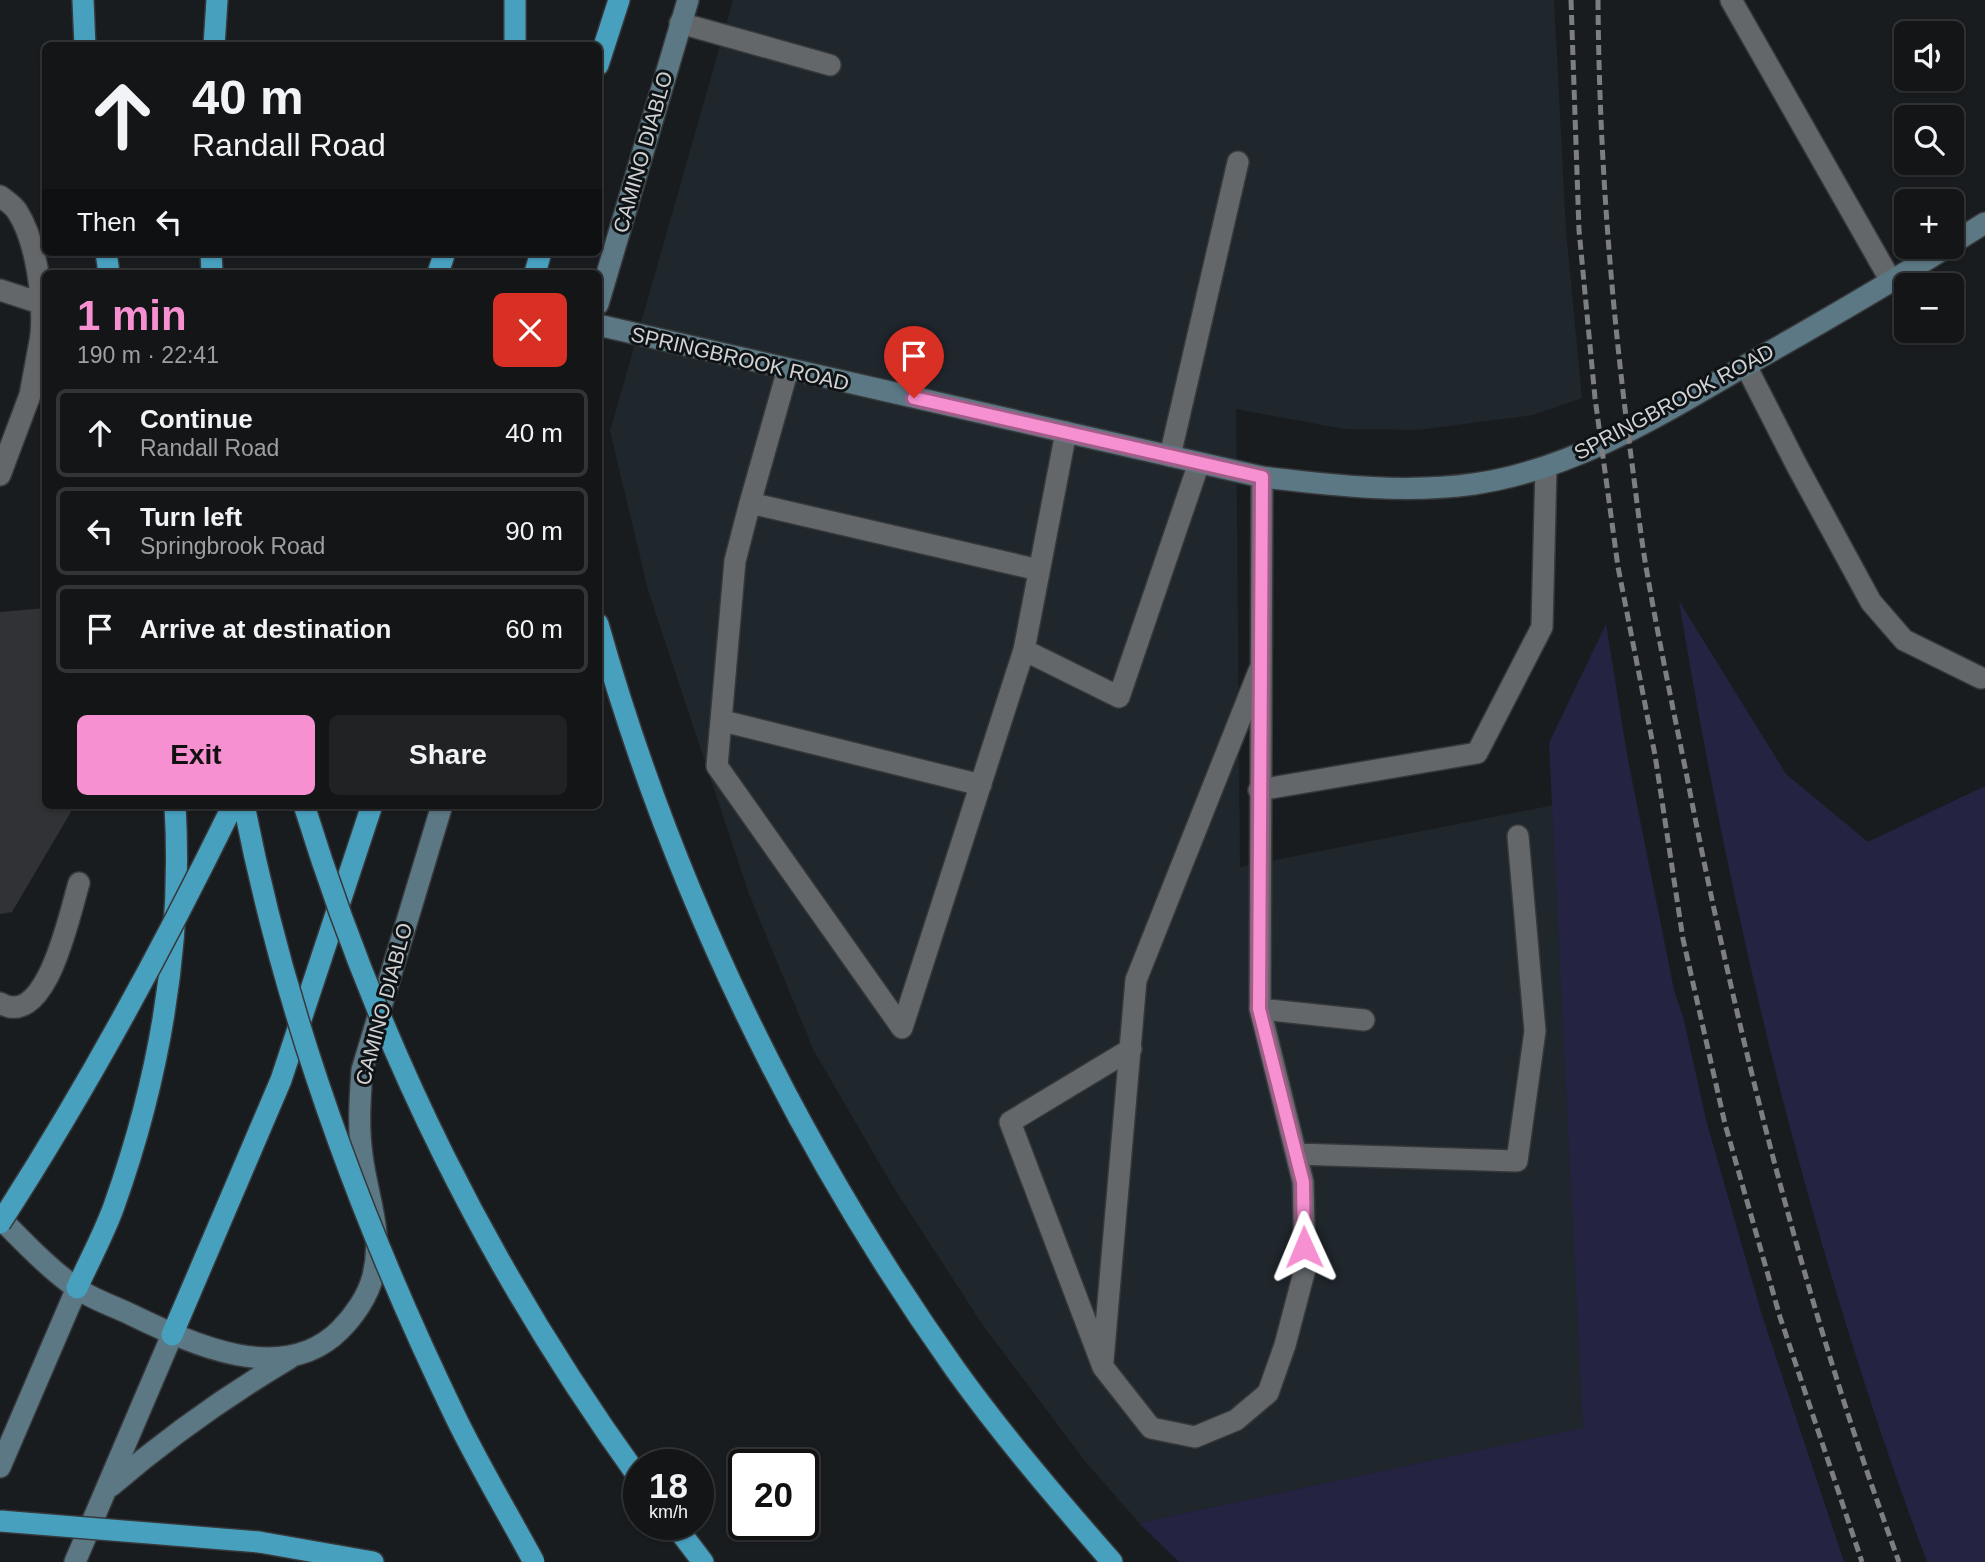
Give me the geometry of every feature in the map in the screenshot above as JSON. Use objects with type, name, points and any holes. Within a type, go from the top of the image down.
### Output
[{"type":"highway","points":[[83,0],[85,42]]},
{"type":"highway","points":[[214,42],[217,0]]},
{"type":"highway","points":[[514,0],[515,42]]},
{"type":"highway","points":[[510,42],[523,0]]},
{"type":"highway","points":[[602,53],[619,0]]},
{"type":"highway","points":[[602,637],[633,736],[687,881],[772,1067],[863,1229],[956,1370],[1059,1501],[1112,1562]]},
{"type":"highway","points":[[76,1288],[113,1209],[152,1084],[168,989],[174,933],[177,880],[175,809]]},
{"type":"highway","points":[[0,1221],[105,1050],[231,809]]},
{"type":"highway","points":[[245,809],[285,979],[339,1146],[408,1314],[457,1420],[534,1562]]},
{"type":"highway","points":[[305,809],[359,968],[397,1058],[462,1196],[513,1288],[623,1455]]},
{"type":"highway","points":[[172,1335],[281,1080],[371,809]]},
{"type":"highway","points":[[0,1521],[260,1542],[373,1562]]},
{"type":"highway","points":[[686,1540],[703,1562]]},
{"type":"street","name":"CAMINO DIABLO","points":[[602,290],[688,0]]},
{"type":"street","points":[[1731,0],[1891,281]]},
{"type":"street","points":[[680,23],[831,65]]},
{"type":"street","points":[[1170,456],[1238,162]]},
{"type":"street","points":[[0,196],[16,209],[29,240],[42,299]]},
{"type":"street","name":"SPRINGBROOK ROAD","points":[[1964,236],[1985,223]]},
{"type":"street","name":"SPRINGBROOK ROAD","points":[[602,326],[1262,477],[1352,488],[1424,489],[1476,484],[1546,467],[1597,448],[1746,366],[1926,259]]},
{"type":"street","points":[[0,290],[42,304]]},
{"type":"street","points":[[0,475],[30,395],[42,320]]},
{"type":"street","points":[[1746,366],[1808,488],[1871,602],[1904,640],[1981,678]]},
{"type":"street","points":[[788,369],[735,561],[723,722],[717,766],[902,1028],[1024,650],[1066,432]]},
{"type":"street","points":[[1024,650],[1119,696],[1199,463]]},
{"type":"street","points":[[1259,790],[1477,752],[1542,627],[1546,467]]},
{"type":"street","points":[[1131,1049],[1010,1122],[1103,1367],[1151,1428],[1195,1437],[1236,1420],[1268,1393],[1285,1345],[1305,1269],[1303,1182],[1259,1009],[1262,477]]},
{"type":"street","points":[[750,503],[1039,570]]},
{"type":"street","points":[[1103,1367],[1136,980],[1259,671]]},
{"type":"street","points":[[723,722],[981,785]]},
{"type":"street","name":"CAMINO DIABLO","points":[[0,1221],[76,1288],[172,1335],[224,1353],[260,1357],[291,1357],[328,1342],[354,1317],[373,1277],[377,1240],[373,1200],[362,1158],[358,1114],[362,1070],[441,809]]},
{"type":"street","points":[[1296,1154],[1517,1160],[1535,1031],[1518,836]]},
{"type":"street","points":[[0,1003],[19,1006],[33,1000],[48,982],[79,883]]},
{"type":"street","points":[[1259,1009],[1364,1020]]},
{"type":"street","points":[[0,1467],[76,1288]]},
{"type":"street","points":[[75,1562],[172,1335]]},
{"type":"street","points":[[106,1490],[153,1450],[249,1382],[291,1357]]},
{"type":"shaded area","points":[[733,0],[1554,0],[1566,230],[1582,398],[1533,415],[1418,430],[1344,429],[1236,409],[1240,867],[1554,805],[1584,1428],[1139,1523],[1084,1460],[982,1324],[892,1185],[814,1051],[749,894],[648,590],[610,431]]},
{"type":"shaded area","points":[[1679,601],[1786,774],[1868,842],[1985,786],[1985,1562],[1927,1562],[1847,1327],[1780,1088],[1751,967],[1724,846]]},
{"type":"shaded area","points":[[1606,624],[1628,760],[1674,990],[1684,1020],[1706,1120],[1761,1312],[1844,1562],[1179,1562],[1139,1523],[1583,1428],[1549,743]]},
{"type":"building","points":[[42,608],[42,809],[73,809],[12,912],[0,914],[0,612]]},
{"type":"railway","points":[[1571,0],[1579,230],[1595,398],[1618,567],[1655,755],[1683,939],[1725,1124],[1780,1317],[1862,1562]]},
{"type":"railway","points":[[1598,0],[1601,114],[1612,285],[1640,526],[1660,644],[1728,972],[1777,1172],[1833,1368],[1899,1562]]},
{"type":"route","points":[[914,398],[1262,477],[1259,1009],[1303,1182],[1304,1247]]}]
